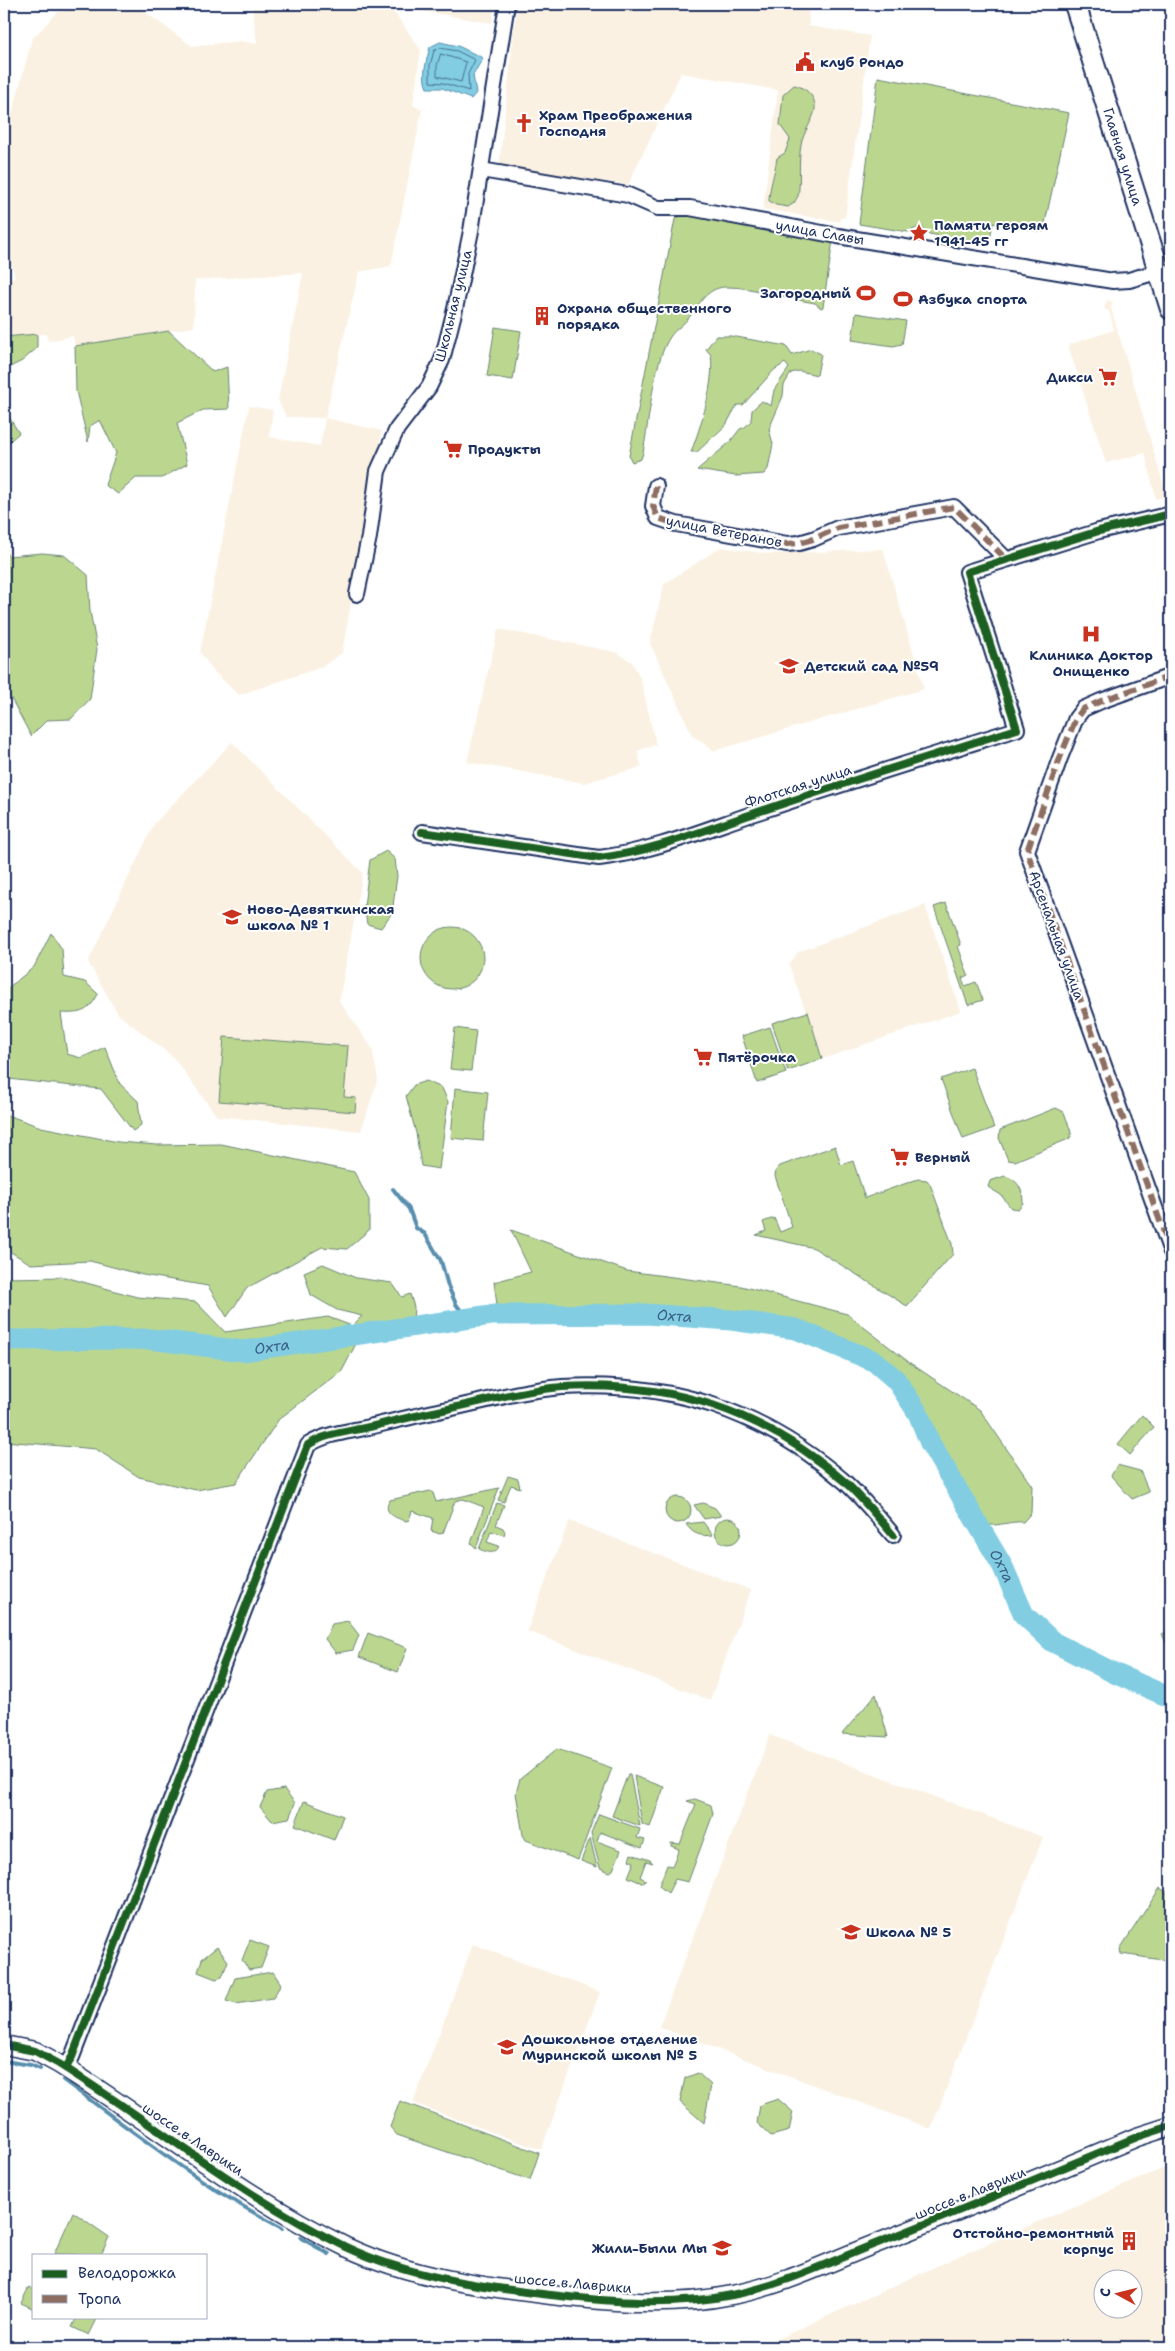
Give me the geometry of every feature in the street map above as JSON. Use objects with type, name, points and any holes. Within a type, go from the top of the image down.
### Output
[{"type":"main road","name":"Главная улица","points":[[1075,4],[1171,309]]},
{"type":"street","name":"Школьная улица","points":[[357,594],[370,537],[378,471],[397,429],[429,387],[442,360],[455,309],[481,170],[507,4]]},
{"type":"street","name":"улица Славы","points":[[481,170],[628,195],[658,208],[690,208],[838,236],[1113,281],[1129,280],[1160,271]]},
{"type":"street","name":"улица Ветеранов","points":[[656,486],[653,506],[658,518],[676,524],[788,544],[806,541],[838,528],[954,507],[1006,559]]},
{"type":"street","points":[[1006,559],[1099,531],[1171,514]]},
{"type":"street","name":"Флотская улица","points":[[422,832],[599,858],[625,855],[1017,729],[967,572],[1006,559]]},
{"type":"street","name":"Арсенальная улица","points":[[1171,676],[1083,709],[1076,718],[1063,750],[1027,851],[1171,1252]]},
{"type":"street","points":[[66,2068],[72,2057],[308,1445],[321,1437],[404,1417],[561,1387],[624,1387],[649,1390],[696,1399],[731,1410],[757,1422],[813,1456],[846,1483],[894,1535]]},
{"type":"street","name":"шоссе в Лаврики","points":[[4,2045],[35,2051],[66,2068],[259,2198],[298,2222],[366,2255],[425,2274],[468,2283],[516,2291],[607,2300],[681,2302],[753,2291],[810,2270],[1137,2137],[1171,2126]]},
{"type":"shaded area","points":[[86,4],[134,4],[192,46],[240,41],[257,44],[252,4],[356,4],[393,11],[421,50],[413,105],[422,110],[391,266],[359,272],[325,418],[286,417],[278,400],[303,273],[195,280],[194,327],[75,346],[73,336],[48,341],[46,334],[4,337],[4,279],[15,277],[4,240],[4,145],[32,39],[58,12]]},
{"type":"shaded area","points":[[379,4],[495,4],[492,23]]},
{"type":"shaded area","points":[[517,4],[808,4],[809,26],[870,36],[845,218],[840,218],[840,222],[763,209],[778,90],[681,73],[628,185],[499,166]]},
{"type":"shaded area","points":[[1107,300],[1113,302],[1111,308],[1167,496],[1156,499],[1145,453],[1106,463],[1068,345],[1114,330],[1109,311],[1104,309]]},
{"type":"shaded area","points":[[249,406],[273,410],[269,437],[320,446],[325,418],[382,431],[342,653],[322,667],[239,695],[214,672],[200,652]]},
{"type":"shaded area","name":"Детский сад №59","points":[[721,547],[770,554],[883,549],[924,689],[714,751],[692,735],[650,643],[664,584]]},
{"type":"shaded area","points":[[498,629],[616,652],[632,662],[641,680],[656,745],[637,751],[642,767],[584,783],[467,762]]},
{"type":"shaded area","name":"Ново-Девяткинская школа № 1","points":[[232,742],[363,873],[339,1001],[372,1048],[378,1079],[361,1131],[217,1116],[173,1057],[118,1014],[88,962],[154,824]]},
{"type":"shaded area","points":[[925,905],[961,1011],[788,1071],[771,1023],[806,1012],[789,965],[798,952]]},
{"type":"shaded area","points":[[569,1521],[751,1590],[710,1700],[527,1631]]},
{"type":"shaded area","name":"Школа № 5","points":[[770,1735],[1043,1837],[931,2129],[659,2027]]},
{"type":"shaded area","name":"Дошкольное отделение Муринской школы № 5","points":[[473,1944],[600,1992],[541,2150],[413,2103]]},
{"type":"shaded area","points":[[1164,2168],[1171,2169],[1171,2347],[760,2347],[959,2256]]},
{"type":"green space","points":[[878,77],[1069,113],[1043,232],[993,223],[989,244],[929,234],[921,226],[908,232],[859,224]]},
{"type":"green space","points":[[794,85],[802,88],[812,96],[815,109],[801,145],[798,196],[794,203],[788,207],[776,205],[769,201],[777,158],[785,153],[790,139],[780,125],[783,95]]},
{"type":"green space","points":[[681,216],[711,218],[833,240],[823,307],[821,308],[815,303],[749,289],[721,287],[710,292],[689,318],[672,334],[664,348],[652,393],[643,453],[641,459],[632,462],[629,456],[675,219]]},
{"type":"green space","points":[[856,313],[906,321],[902,344],[893,346],[852,340]]},
{"type":"green space","points":[[495,327],[521,331],[513,380],[487,376]]},
{"type":"green space","points":[[169,331],[213,372],[227,367],[229,409],[203,410],[177,423],[187,464],[162,478],[136,478],[118,494],[105,485],[116,453],[100,420],[90,426],[88,442],[76,391],[75,346]]},
{"type":"green space","points":[[37,334],[37,348],[22,361],[4,370],[4,337]]},
{"type":"green space","points":[[716,336],[731,336],[786,346],[792,355],[811,349],[821,354],[817,375],[799,371],[791,373],[784,385],[783,396],[769,429],[773,444],[768,469],[764,474],[736,476],[697,470],[729,443],[740,429],[751,421],[752,410],[762,401],[771,406],[774,390],[789,368],[785,363],[774,370],[743,405],[737,405],[726,425],[697,452],[691,452],[703,417],[711,378],[711,355],[706,349]]},
{"type":"green space","points":[[4,414],[9,417],[19,433],[4,446]]},
{"type":"green space","points":[[4,549],[8,556],[42,553],[64,555],[88,575],[90,611],[97,649],[90,699],[71,719],[47,720],[31,736],[6,689],[4,690]]},
{"type":"green space","points":[[386,851],[395,859],[397,876],[392,913],[381,928],[367,924],[364,906],[370,860]]},
{"type":"green space","points":[[946,903],[961,945],[958,946],[968,975],[962,978],[965,986],[976,982],[983,1000],[968,1005],[934,907]]},
{"type":"green space","points":[[452,927],[464,929],[474,936],[481,946],[483,958],[481,970],[474,980],[464,987],[452,989],[440,987],[430,980],[423,970],[421,958],[423,946],[430,936],[440,929]]},
{"type":"green space","points":[[51,933],[62,949],[64,977],[85,982],[98,994],[91,1005],[84,1011],[61,1013],[67,1054],[81,1058],[105,1047],[120,1084],[138,1101],[141,1125],[133,1131],[101,1089],[8,1079],[4,1076],[4,987],[8,988],[34,967]]},
{"type":"green space","points":[[808,1012],[822,1059],[788,1071],[772,1023]]},
{"type":"green space","points":[[770,1027],[786,1073],[757,1083],[742,1036]]},
{"type":"green space","points":[[455,1028],[476,1031],[471,1071],[450,1069]]},
{"type":"green space","points":[[224,1037],[348,1046],[344,1097],[356,1098],[355,1112],[219,1101]]},
{"type":"green space","points":[[972,1068],[994,1128],[963,1139],[941,1079]]},
{"type":"green space","points":[[426,1081],[442,1088],[448,1102],[439,1169],[421,1166],[416,1133],[406,1096],[414,1085]]},
{"type":"green space","points":[[455,1088],[488,1092],[483,1141],[451,1138]]},
{"type":"green space","points":[[1056,1108],[1064,1112],[1071,1132],[1071,1138],[1015,1161],[1008,1160],[999,1138],[1000,1130]]},
{"type":"green space","points":[[4,1114],[41,1127],[118,1142],[157,1145],[221,1144],[354,1172],[369,1200],[369,1230],[347,1249],[322,1247],[247,1288],[227,1317],[208,1286],[143,1275],[90,1261],[31,1264],[4,1248]]},
{"type":"green space","points":[[835,1146],[841,1165],[853,1161],[865,1198],[918,1179],[927,1180],[930,1184],[952,1244],[953,1254],[907,1306],[814,1248],[756,1235],[766,1231],[763,1222],[774,1218],[780,1232],[792,1227],[775,1176],[776,1170],[780,1166]]},
{"type":"green space","points":[[1005,1176],[1013,1180],[1021,1189],[1023,1203],[1018,1209],[1011,1208],[1001,1195],[988,1187],[990,1181]]},
{"type":"green space","points":[[511,1230],[627,1271],[741,1286],[847,1314],[910,1363],[980,1410],[1032,1486],[1031,1513],[1023,1522],[987,1525],[947,1462],[908,1385],[876,1359],[798,1325],[719,1315],[622,1309],[498,1312],[494,1282],[531,1272]]},
{"type":"green space","points":[[323,1264],[356,1278],[392,1283],[402,1297],[410,1294],[414,1307],[413,1322],[361,1334],[342,1371],[279,1419],[236,1483],[196,1490],[139,1477],[96,1449],[4,1441],[4,1278],[65,1277],[137,1297],[196,1302],[225,1332],[328,1317],[352,1326],[362,1316],[337,1310],[311,1295],[304,1272]]},
{"type":"green space","points":[[1142,1415],[1154,1427],[1130,1455],[1118,1444]]},
{"type":"green space","points":[[1117,1465],[1140,1471],[1149,1492],[1132,1499],[1111,1476]]},
{"type":"green space","points":[[508,1476],[518,1479],[520,1488],[511,1485],[504,1502],[498,1500]]},
{"type":"green space","points":[[499,1488],[476,1548],[471,1543],[484,1507],[463,1499],[455,1501],[443,1533],[440,1534],[431,1531],[433,1518],[412,1511],[409,1520],[406,1521],[388,1512],[387,1508],[390,1500],[430,1491],[433,1493],[436,1502]]},
{"type":"green space","points":[[678,1497],[687,1501],[691,1510],[687,1519],[678,1523],[669,1519],[665,1510],[669,1501]]},
{"type":"green space","points":[[497,1503],[504,1505],[496,1525],[503,1528],[505,1532],[504,1535],[491,1531],[487,1542],[499,1546],[495,1551],[488,1552],[479,1549]]},
{"type":"green space","points":[[703,1503],[715,1508],[721,1516],[704,1519],[694,1505]]},
{"type":"green space","points":[[728,1518],[737,1522],[741,1531],[737,1540],[728,1544],[719,1540],[715,1531],[719,1522]]},
{"type":"green space","points":[[703,1522],[713,1535],[697,1534],[686,1524]]},
{"type":"green space","points":[[348,1621],[359,1635],[353,1650],[336,1653],[325,1639],[332,1624]]},
{"type":"green space","points":[[1171,1630],[1171,1653],[1162,1634]]},
{"type":"green space","points":[[368,1633],[407,1648],[398,1672],[359,1657]]},
{"type":"green space","points":[[876,1694],[888,1737],[842,1734]]},
{"type":"green space","points":[[557,1749],[612,1768],[578,1860],[526,1840],[523,1835],[516,1793],[520,1779]]},
{"type":"green space","points":[[628,1774],[630,1774],[640,1826],[612,1816]]},
{"type":"green space","points":[[634,1776],[664,1787],[650,1827],[642,1824]]},
{"type":"green space","points":[[284,1789],[295,1803],[289,1818],[272,1821],[260,1807],[267,1792]]},
{"type":"green space","points":[[695,1799],[711,1805],[713,1814],[688,1882],[675,1879],[668,1893],[659,1886],[667,1865],[672,1866],[679,1849],[671,1846],[671,1843],[680,1844],[696,1804],[687,1801]]},
{"type":"green space","points":[[304,1801],[343,1816],[334,1840],[295,1825]]},
{"type":"green space","points":[[599,1814],[640,1829],[637,1838],[645,1840],[642,1848],[600,1832],[597,1841],[621,1850],[613,1870],[610,1872],[600,1868],[591,1833]]},
{"type":"green space","points":[[590,1838],[597,1867],[581,1861]]},
{"type":"green space","points":[[631,1854],[650,1860],[653,1863],[646,1861],[640,1877],[646,1880],[642,1883],[628,1877],[634,1862],[629,1860]]},
{"type":"green space","points":[[1160,1888],[1171,1895],[1171,1969],[1163,1960],[1121,1954],[1120,1949]]},
{"type":"green space","points":[[250,1940],[269,1947],[261,1968],[249,1970],[242,1960]]},
{"type":"green space","points":[[217,1947],[228,1961],[222,1977],[216,1979],[198,1972],[202,1959]]},
{"type":"green space","points":[[273,1972],[281,1984],[273,1998],[236,2004],[226,2001],[235,1978]]},
{"type":"green space","points":[[698,2073],[711,2085],[704,2123],[680,2102],[685,2078]]},
{"type":"green space","points":[[778,2099],[793,2112],[789,2131],[771,2136],[757,2123],[760,2105]]},
{"type":"green space","points":[[400,2101],[539,2153],[530,2180],[397,2135],[390,2127]]},
{"type":"green space","points":[[73,2212],[109,2237],[101,2254],[54,2254]]},
{"type":"green space","points":[[29,2287],[32,2289],[32,2308],[21,2303]]},
{"type":"green space","points":[[76,2318],[97,2319],[89,2335],[72,2327]]},
{"type":"water","points":[[440,42],[458,46],[483,58],[473,75],[476,93],[471,99],[442,88],[427,88],[425,73],[430,47]]},
{"type":"waterway","points":[[393,1189],[409,1209],[416,1228],[425,1234],[441,1261],[448,1286],[456,1304],[467,1319]]},
{"type":"waterway","name":"Охта","points":[[4,1340],[150,1339],[243,1351],[491,1315],[646,1314],[731,1320],[796,1329],[874,1361],[896,1380],[918,1413],[930,1443],[1003,1567],[1024,1615],[1053,1642],[1114,1673],[1171,1698]]},
{"type":"waterway","points":[[4,2061],[31,2065],[40,2069]]},
{"type":"waterway","points":[[63,2080],[197,2177],[282,2228]]},
{"type":"waterway","points":[[301,2238],[329,2254]]},
{"type":"marked path","points":[[656,486],[653,506],[658,518],[676,524],[787,544],[813,539],[838,528],[954,507],[1006,559]]},
{"type":"marked path","points":[[1171,676],[1083,709],[1076,718],[1060,758],[1027,851],[1171,1252]]},
{"type":"cycle path","points":[[422,832],[599,858],[621,855],[684,838],[829,788],[1017,729],[967,572],[1099,531],[1171,514]]},
{"type":"cycle path","points":[[66,2068],[72,2057],[308,1445],[338,1433],[532,1391],[562,1387],[602,1386],[641,1389],[678,1395],[713,1405],[748,1419],[781,1436],[813,1457],[845,1482],[893,1535]]},
{"type":"cycle path","points":[[4,2045],[35,2051],[59,2064],[271,2206],[346,2247],[395,2266],[447,2279],[499,2288],[596,2300],[687,2301],[732,2295],[767,2286],[971,2206],[1137,2137],[1171,2126]]},
{"type":"place","name":"клуб Рондо","points":[[805,62]]},
{"type":"place","name":"Храм Преображения Господня","points":[[524,123]]},
{"type":"place","name":"Памяти героям 1941-45 гг","points":[[919,233]]},
{"type":"place","name":"Загородный","points":[[866,293]]},
{"type":"place","name":"Азбука спорта","points":[[903,299]]},
{"type":"place","name":"Охрана общественного порядка","points":[[542,316]]},
{"type":"place","name":"Дикси","points":[[1108,377]]},
{"type":"place","name":"Продукты","points":[[453,449]]},
{"type":"place","name":"Клиника Доктор Онищенко","points":[[1091,634]]},
{"type":"place","name":"Детский сад №59","points":[[789,666]]},
{"type":"place","name":"Ново-Девяткинская школа № 1","points":[[232,917]]},
{"type":"place","name":"Пятёрочка","points":[[703,1057]]},
{"type":"place","name":"Верный","points":[[900,1157]]},
{"type":"place","name":"Школа № 5","points":[[851,1932]]},
{"type":"place","name":"Дошкольное отделение Муринской школы № 5","points":[[507,2047]]},
{"type":"place","name":"Отстойно-ремонтный корпус","points":[[1129,2241]]},
{"type":"place","name":"Жили-Были Мы","points":[[722,2248]]}]
